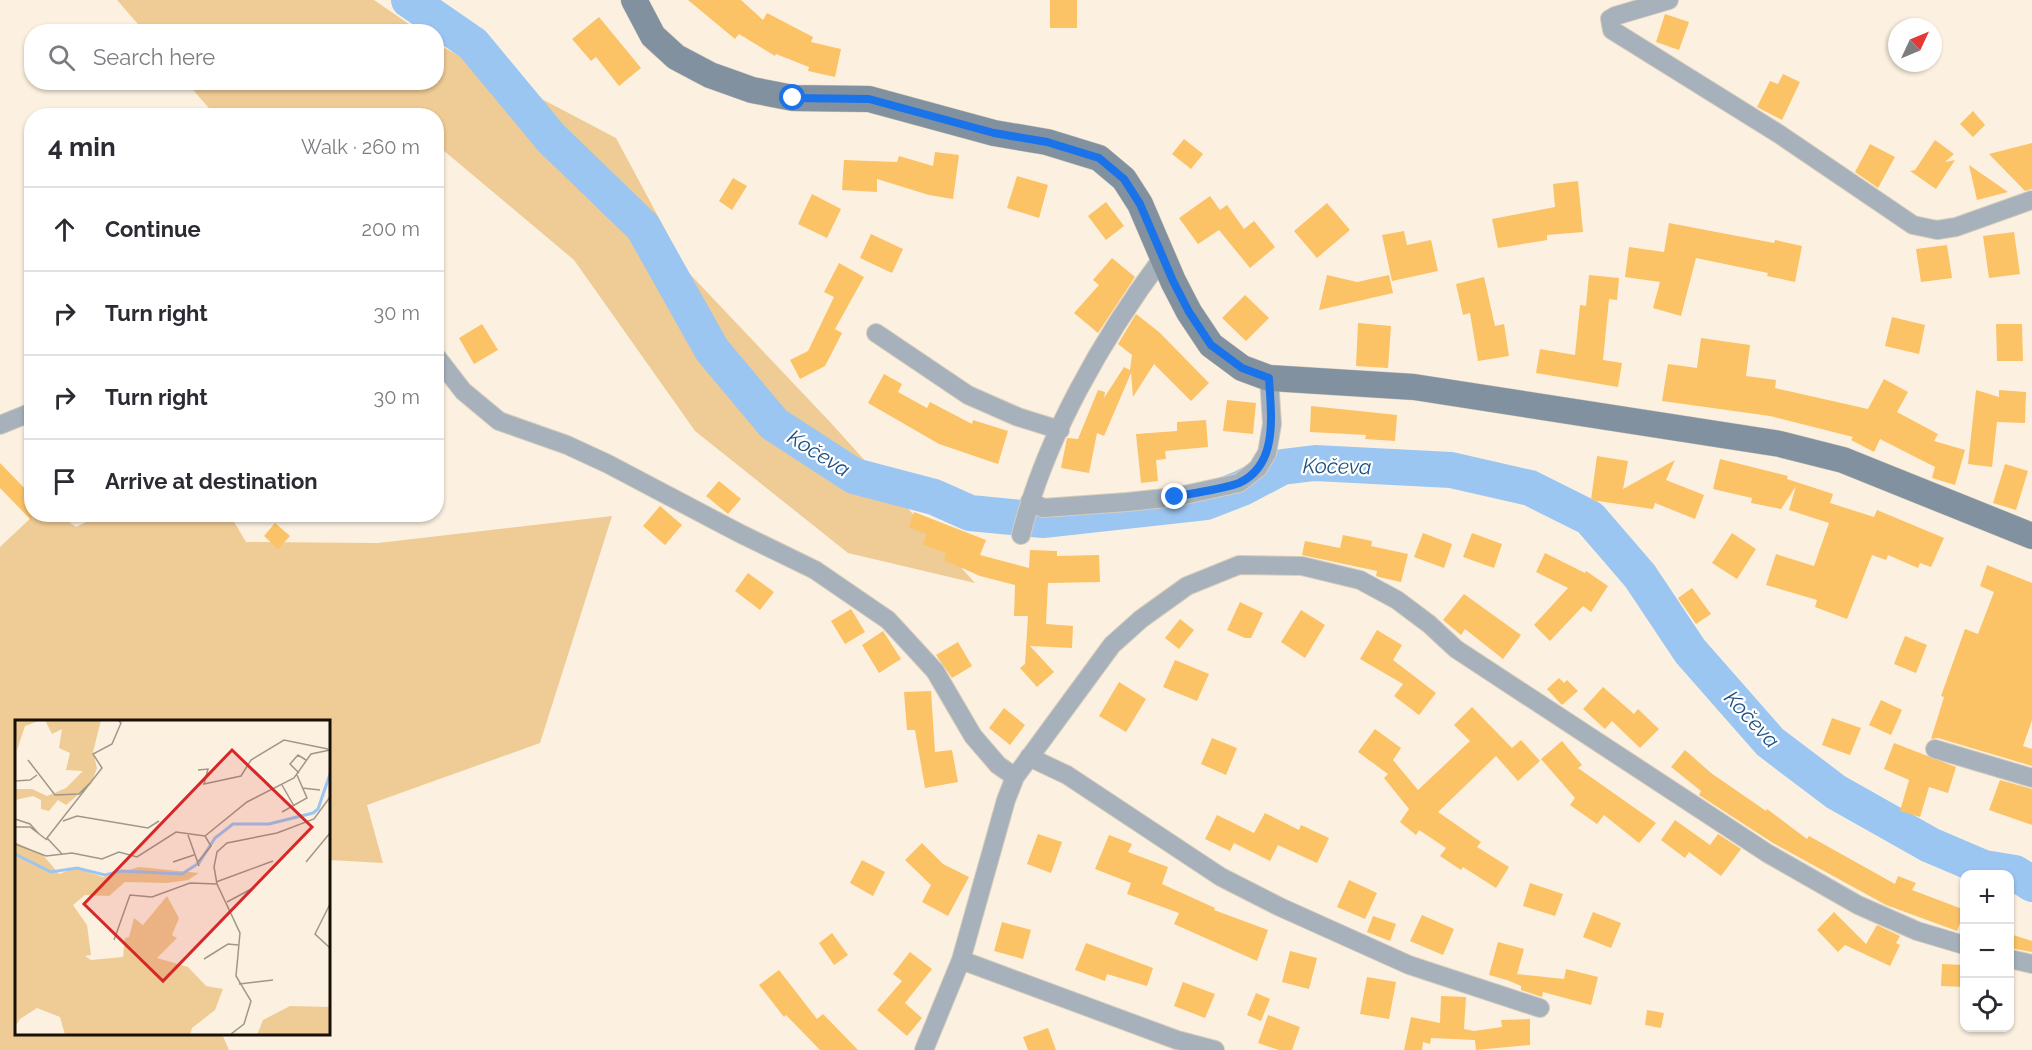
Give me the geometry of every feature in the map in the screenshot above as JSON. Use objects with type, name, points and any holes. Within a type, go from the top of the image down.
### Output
[{"type":"main road","points":[[634,0],[653,36],[676,57],[710,75],[752,90],[793,98],[869,99],[994,133],[1047,142],[1099,158],[1124,179],[1140,204],[1189,312],[1211,345],[1242,368],[1269,378],[1414,387],[1780,444],[1843,460],[2032,536]]},
{"type":"street","points":[[1669,0],[1615,16],[1610,19],[1612,30],[1779,134],[1913,225],[1937,230],[1956,227],[2032,200]]},
{"type":"street","points":[[1021,533],[1029,504],[1060,430],[1108,336],[1163,257]]},
{"type":"street","points":[[876,333],[968,395],[1018,417],[1060,430]]},
{"type":"street","points":[[444,366],[463,391],[498,421],[567,445],[608,464],[815,570],[888,620],[935,671],[973,736],[998,765],[1015,777]]},
{"type":"street","points":[[1029,504],[1042,508],[1127,502],[1175,497],[1239,483],[1258,468],[1267,453],[1272,424],[1269,378]]},
{"type":"street","points":[[0,425],[24,414]]},
{"type":"street","points":[[924,1050],[961,960],[1006,800],[1015,777],[1113,645],[1141,619],[1187,586],[1239,565],[1302,566],[1360,580],[1397,600],[1430,624],[1456,649],[1777,858],[1858,904],[1917,931],[1960,944]]},
{"type":"street","points":[[1935,749],[2032,778]]},
{"type":"street","points":[[1029,757],[1067,775],[1221,877],[1270,902],[1409,965],[1540,1008]]},
{"type":"street","points":[[961,960],[1176,1040],[1215,1050]]},
{"type":"street","points":[[2014,960],[2032,964]]},
{"type":"shaded area","points":[[117,0],[374,0],[409,24],[138,24]]},
{"type":"shaded area","points":[[444,48],[616,138],[688,272],[831,423],[975,583],[848,553],[695,431],[574,260],[444,151],[444,108],[209,108],[193,90],[444,90]]},
{"type":"shaded area","points":[[612,516],[540,743],[367,805],[383,863],[330,860],[330,720],[15,720],[15,1035],[222,1035],[229,1050],[0,1050],[0,547],[27,522],[69,522],[76,527],[86,522],[234,522],[246,542],[378,543]]},
{"type":"building","points":[[688,0],[741,0],[763,20],[767,13],[813,37],[811,42],[841,49],[835,77],[808,71],[809,67],[776,54],[775,56],[739,34],[735,39]]},
{"type":"building","points":[[1050,0],[1077,0],[1077,28],[1050,28]]},
{"type":"building","points":[[1665,14],[1689,22],[1679,50],[1656,42]]},
{"type":"building","points":[[599,17],[641,68],[619,86],[596,57],[591,61],[572,39]]},
{"type":"building","points":[[1783,74],[1800,82],[1782,120],[1757,107],[1770,81],[1778,84]]},
{"type":"building","points":[[1973,111],[1985,125],[1973,137],[1960,124]]},
{"type":"building","points":[[1184,139],[1203,154],[1191,169],[1172,154]]},
{"type":"building","points":[[1935,140],[1954,154],[1945,162],[1955,160],[1936,189],[1910,171],[1915,170]]},
{"type":"building","points":[[2032,143],[2032,189],[2025,191],[1989,154]]},
{"type":"building","points":[[1870,144],[1895,157],[1878,188],[1855,172]]},
{"type":"building","points":[[935,152],[959,155],[953,199],[929,195],[877,179],[877,192],[842,190],[844,160],[897,162],[899,156],[933,166]]},
{"type":"building","points":[[1969,165],[2008,192],[1977,200]]},
{"type":"building","points":[[1017,176],[1048,185],[1039,218],[1007,208]]},
{"type":"building","points":[[733,178],[747,186],[732,210],[719,201]]},
{"type":"building","points":[[1578,181],[1583,232],[1547,235],[1547,240],[1498,248],[1492,219],[1555,207],[1553,184]]},
{"type":"building","points":[[812,194],[841,209],[827,238],[798,224]]},
{"type":"building","points":[[1210,196],[1220,210],[1227,205],[1244,229],[1254,221],[1275,247],[1250,268],[1219,230],[1198,244],[1179,218]]},
{"type":"building","points":[[1106,202],[1124,226],[1106,240],[1088,216]]},
{"type":"building","points":[[1327,203],[1350,230],[1317,258],[1294,231]]},
{"type":"building","points":[[1669,223],[1774,243],[1775,240],[1802,246],[1795,282],[1767,276],[1768,273],[1696,258],[1681,316],[1653,308],[1660,282],[1625,277],[1629,247],[1664,252]]},
{"type":"building","points":[[1404,231],[1407,245],[1431,240],[1438,271],[1392,281],[1382,235]]},
{"type":"building","points":[[2014,232],[2020,274],[1989,278],[1983,236]]},
{"type":"building","points":[[871,234],[903,249],[892,273],[860,258]]},
{"type":"building","points":[[1947,245],[1952,278],[1921,282],[1916,249]]},
{"type":"building","points":[[1112,258],[1135,277],[1098,333],[1074,313],[1099,285],[1093,280]]},
{"type":"building","points":[[839,263],[864,277],[835,329],[842,333],[825,366],[800,379],[790,360],[808,351],[834,297],[824,292]]},
{"type":"building","points":[[1327,275],[1357,282],[1389,275],[1393,293],[1319,310]]},
{"type":"building","points":[[1589,275],[1619,278],[1617,300],[1609,299],[1603,360],[1622,363],[1618,387],[1536,373],[1540,349],[1575,355],[1580,305],[1586,306]]},
{"type":"building","points":[[1484,277],[1495,326],[1504,324],[1509,356],[1478,361],[1470,313],[1463,315],[1456,284]]},
{"type":"building","points":[[1245,295],[1269,318],[1246,341],[1222,318]]},
{"type":"building","points":[[1136,314],[1159,332],[1209,383],[1191,401],[1154,364],[1133,397],[1131,373],[1104,436],[1097,433],[1089,473],[1061,468],[1067,438],[1078,439],[1098,390],[1105,392],[1104,398],[1124,367],[1130,370],[1132,355],[1118,344]]},
{"type":"building","points":[[1892,317],[1925,325],[1919,354],[1885,346]]},
{"type":"building","points":[[1358,323],[1391,326],[1388,368],[1356,366]]},
{"type":"building","points":[[482,324],[498,350],[474,364],[459,338]]},
{"type":"building","points":[[1996,324],[2022,324],[2023,361],[1997,361]]},
{"type":"building","points":[[1701,338],[1750,345],[1746,376],[1776,380],[1775,388],[1868,409],[1884,379],[1908,392],[1897,412],[1938,434],[1934,441],[1965,450],[1955,485],[1932,478],[1935,467],[1880,439],[1874,452],[1851,440],[1853,437],[1770,416],[1662,401],[1668,364],[1697,368]]},
{"type":"building","points":[[884,374],[902,384],[898,392],[927,408],[930,402],[972,424],[973,420],[1008,431],[998,464],[939,444],[868,403]]},
{"type":"building","points":[[1976,390],[1999,397],[1999,390],[2026,392],[2025,423],[1997,422],[1992,467],[1968,464]]},
{"type":"building","points":[[1227,400],[1256,403],[1253,434],[1223,431]]},
{"type":"building","points":[[1311,406],[1397,415],[1395,441],[1365,439],[1366,435],[1310,432]]},
{"type":"building","points":[[1206,420],[1208,447],[1165,451],[1166,459],[1156,460],[1158,481],[1141,483],[1136,434],[1177,431],[1177,422]]},
{"type":"building","points":[[1597,456],[1628,461],[1623,489],[1675,460],[1666,480],[1704,495],[1695,519],[1655,503],[1653,509],[1591,500]]},
{"type":"building","points":[[1720,459],[1788,476],[1787,479],[1833,494],[1830,503],[1874,517],[1877,510],[1944,538],[1931,567],[1920,563],[1918,568],[1888,555],[1886,560],[1872,555],[1847,619],[1815,607],[1817,600],[1766,585],[1776,554],[1814,566],[1829,523],[1789,510],[1796,486],[1781,509],[1751,503],[1752,498],[1713,489]]},
{"type":"building","points":[[0,463],[24,488],[24,513],[0,488]]},
{"type":"building","points":[[2005,464],[2028,471],[2016,510],[1993,503]]},
{"type":"building","points":[[719,481],[741,499],[728,514],[706,496]]},
{"type":"building","points":[[660,506],[682,525],[665,545],[643,526]]},
{"type":"building","points":[[914,512],[986,540],[980,555],[1029,568],[1030,550],[1057,551],[1057,556],[1099,555],[1100,582],[1048,583],[1046,624],[1073,626],[1072,648],[1030,646],[1054,672],[1037,687],[1020,668],[1025,664],[1028,616],[1014,616],[1015,585],[980,576],[944,560],[946,553],[923,544],[927,534],[909,527]]},
{"type":"building","points":[[275,523],[290,536],[278,549],[264,536]]},
{"type":"building","points":[[1423,533],[1452,544],[1444,568],[1414,557]]},
{"type":"building","points":[[1472,533],[1502,544],[1494,568],[1463,557]]},
{"type":"building","points":[[1732,533],[1756,549],[1737,579],[1712,563]]},
{"type":"building","points":[[1343,535],[1372,541],[1371,546],[1408,554],[1401,582],[1376,576],[1377,571],[1302,555],[1305,541],[1340,548]]},
{"type":"building","points":[[1545,553],[1585,573],[1586,571],[1608,586],[1591,612],[1583,606],[1550,641],[1534,625],[1568,588],[1536,572]]},
{"type":"building","points":[[1987,565],[2032,583],[2032,720],[2023,746],[2032,749],[2032,766],[1938,738],[1931,739],[1944,697],[1941,696],[1965,629],[1978,634],[1994,592],[1980,586]]},
{"type":"building","points":[[748,573],[774,592],[760,610],[735,591]]},
{"type":"building","points":[[1692,588],[1711,614],[1696,624],[1678,598]]},
{"type":"building","points":[[1464,594],[1521,635],[1503,659],[1465,629],[1461,635],[1443,620]]},
{"type":"building","points":[[1240,602],[1263,613],[1251,638],[1245,638],[1227,630]]},
{"type":"building","points":[[851,609],[865,632],[845,644],[831,621]]},
{"type":"building","points":[[1301,610],[1325,625],[1305,658],[1281,642]]},
{"type":"building","points":[[1180,619],[1194,630],[1179,649],[1165,638]]},
{"type":"building","points":[[1377,630],[1402,645],[1393,660],[1436,693],[1419,715],[1394,696],[1403,684],[1360,659]]},
{"type":"building","points":[[883,631],[901,659],[879,673],[862,645]]},
{"type":"building","points":[[1905,636],[1927,645],[1916,673],[1894,664]]},
{"type":"building","points":[[958,642],[972,666],[952,678],[936,655]]},
{"type":"building","points":[[1175,660],[1209,674],[1197,701],[1163,687]]},
{"type":"building","points":[[1559,678],[1564,683],[1567,680],[1578,691],[1562,705],[1547,689]]},
{"type":"building","points":[[1119,682],[1146,699],[1126,732],[1099,716]]},
{"type":"building","points":[[1603,687],[1634,714],[1638,709],[1659,729],[1640,748],[1612,721],[1605,729],[1583,709]]},
{"type":"building","points":[[931,691],[935,752],[952,750],[958,782],[925,788],[915,730],[907,730],[904,692]]},
{"type":"building","points":[[1881,700],[1902,710],[1891,735],[1869,725]]},
{"type":"building","points":[[1472,707],[1512,748],[1521,740],[1540,761],[1518,781],[1496,756],[1438,812],[1481,842],[1477,847],[1509,867],[1496,888],[1463,867],[1461,870],[1440,856],[1446,848],[1419,830],[1416,835],[1400,822],[1409,809],[1384,778],[1388,774],[1358,752],[1375,729],[1401,748],[1393,760],[1418,790],[1470,741],[1454,725]]},
{"type":"building","points":[[1004,708],[1025,725],[1010,745],[989,728]]},
{"type":"building","points":[[1832,718],[1861,728],[1850,755],[1822,745]]},
{"type":"building","points":[[1212,738],[1237,748],[1226,775],[1201,764]]},
{"type":"building","points":[[1562,741],[1582,765],[1578,768],[1656,823],[1639,843],[1604,815],[1597,824],[1570,805],[1575,798],[1541,759]]},
{"type":"building","points":[[1894,743],[1956,767],[1948,793],[1929,787],[1920,817],[1900,811],[1909,780],[1884,769]]},
{"type":"building","points":[[1685,750],[1711,773],[1766,811],[1767,809],[1807,839],[1809,836],[1895,884],[1898,876],[1916,883],[1912,890],[1960,908],[1960,923],[1957,931],[1886,905],[1773,843],[1699,795],[1701,791],[1671,767]]},
{"type":"building","points":[[2000,780],[2032,789],[2032,825],[1989,810]]},
{"type":"building","points":[[1265,813],[1299,830],[1301,825],[1329,838],[1317,863],[1278,845],[1270,861],[1234,843],[1230,851],[1205,839],[1217,815],[1254,833]]},
{"type":"building","points":[[1675,820],[1710,845],[1718,834],[1741,849],[1721,876],[1689,852],[1685,858],[1661,840]]},
{"type":"building","points":[[1038,834],[1062,842],[1051,873],[1027,864]]},
{"type":"building","points":[[1109,835],[1132,844],[1128,852],[1168,867],[1162,884],[1215,908],[1214,910],[1268,930],[1257,961],[1174,924],[1179,913],[1127,894],[1131,883],[1095,869]]},
{"type":"building","points":[[922,843],[943,864],[969,877],[948,916],[922,902],[931,885],[905,860]]},
{"type":"building","points":[[862,860],[885,872],[873,896],[850,883]]},
{"type":"building","points":[[1349,880],[1377,893],[1365,919],[1337,907]]},
{"type":"building","points":[[1530,883],[1563,894],[1555,916],[1523,906]]},
{"type":"building","points":[[1593,912],[1621,923],[1611,948],[1583,937]]},
{"type":"building","points":[[1834,912],[1866,944],[1877,925],[1900,936],[1896,943],[1900,945],[1890,966],[1845,945],[1838,952],[1817,930]]},
{"type":"building","points":[[1422,915],[1454,929],[1443,955],[1410,941]]},
{"type":"building","points":[[1373,916],[1396,924],[1390,941],[1367,932]]},
{"type":"building","points":[[1002,922],[1031,930],[1023,959],[994,951]]},
{"type":"building","points":[[832,933],[848,955],[834,965],[819,943]]},
{"type":"building","points":[[2014,935],[2032,941],[2032,952],[2014,949]]},
{"type":"building","points":[[1498,942],[1524,949],[1517,974],[1564,979],[1566,969],[1598,977],[1591,1005],[1543,992],[1542,997],[1521,990],[1521,986],[1507,980],[1489,975]]},
{"type":"building","points":[[1086,943],[1153,968],[1147,986],[1107,974],[1105,981],[1075,970]]},
{"type":"building","points":[[1290,951],[1317,958],[1309,989],[1282,982]]},
{"type":"building","points":[[910,952],[932,969],[905,1003],[922,1018],[907,1036],[877,1010],[902,981],[893,974]]},
{"type":"building","points":[[1942,964],[1960,965],[1960,987],[1941,986]]},
{"type":"building","points":[[779,970],[817,1019],[823,1014],[858,1050],[820,1050],[786,1015],[784,1017],[759,985]]},
{"type":"building","points":[[1367,977],[1396,982],[1389,1019],[1360,1014]]},
{"type":"building","points":[[1183,982],[1215,994],[1205,1018],[1174,1006]]},
{"type":"building","points":[[1256,993],[1270,999],[1261,1021],[1247,1015]]},
{"type":"building","points":[[1441,996],[1466,997],[1464,1029],[1474,1031],[1502,1027],[1501,1020],[1530,1019],[1530,1045],[1476,1050],[1475,1040],[1431,1038],[1430,1044],[1423,1042],[1422,1050],[1404,1050],[1411,1017],[1440,1023]]},
{"type":"building","points":[[1647,1010],[1664,1013],[1661,1028],[1645,1025]]},
{"type":"building","points":[[1268,1015],[1300,1027],[1292,1050],[1279,1050],[1258,1043]]},
{"type":"building","points":[[1048,1028],[1056,1050],[1028,1050],[1023,1037]]},
{"type":"waterway","name":"Kočeva","points":[[409,0],[444,24]]},
{"type":"waterway","name":"Kočeva","points":[[444,24],[473,44],[551,138],[643,227],[712,350],[774,424],[854,476],[934,497],[970,513],[1043,520],[1206,502],[1242,488],[1282,467],[1315,463],[1451,470],[1530,488],[1590,518],[1640,576],[1690,651],[1770,742],[1836,792],[1930,845],[1984,868],[2015,873],[2032,884]]},
{"type":"route","points":[[793,98],[869,99],[927,117],[994,133],[1047,142],[1099,158],[1124,179],[1140,204],[1189,312],[1211,345],[1242,368],[1269,378],[1272,424],[1267,453],[1258,468],[1239,483],[1175,497]]}]
